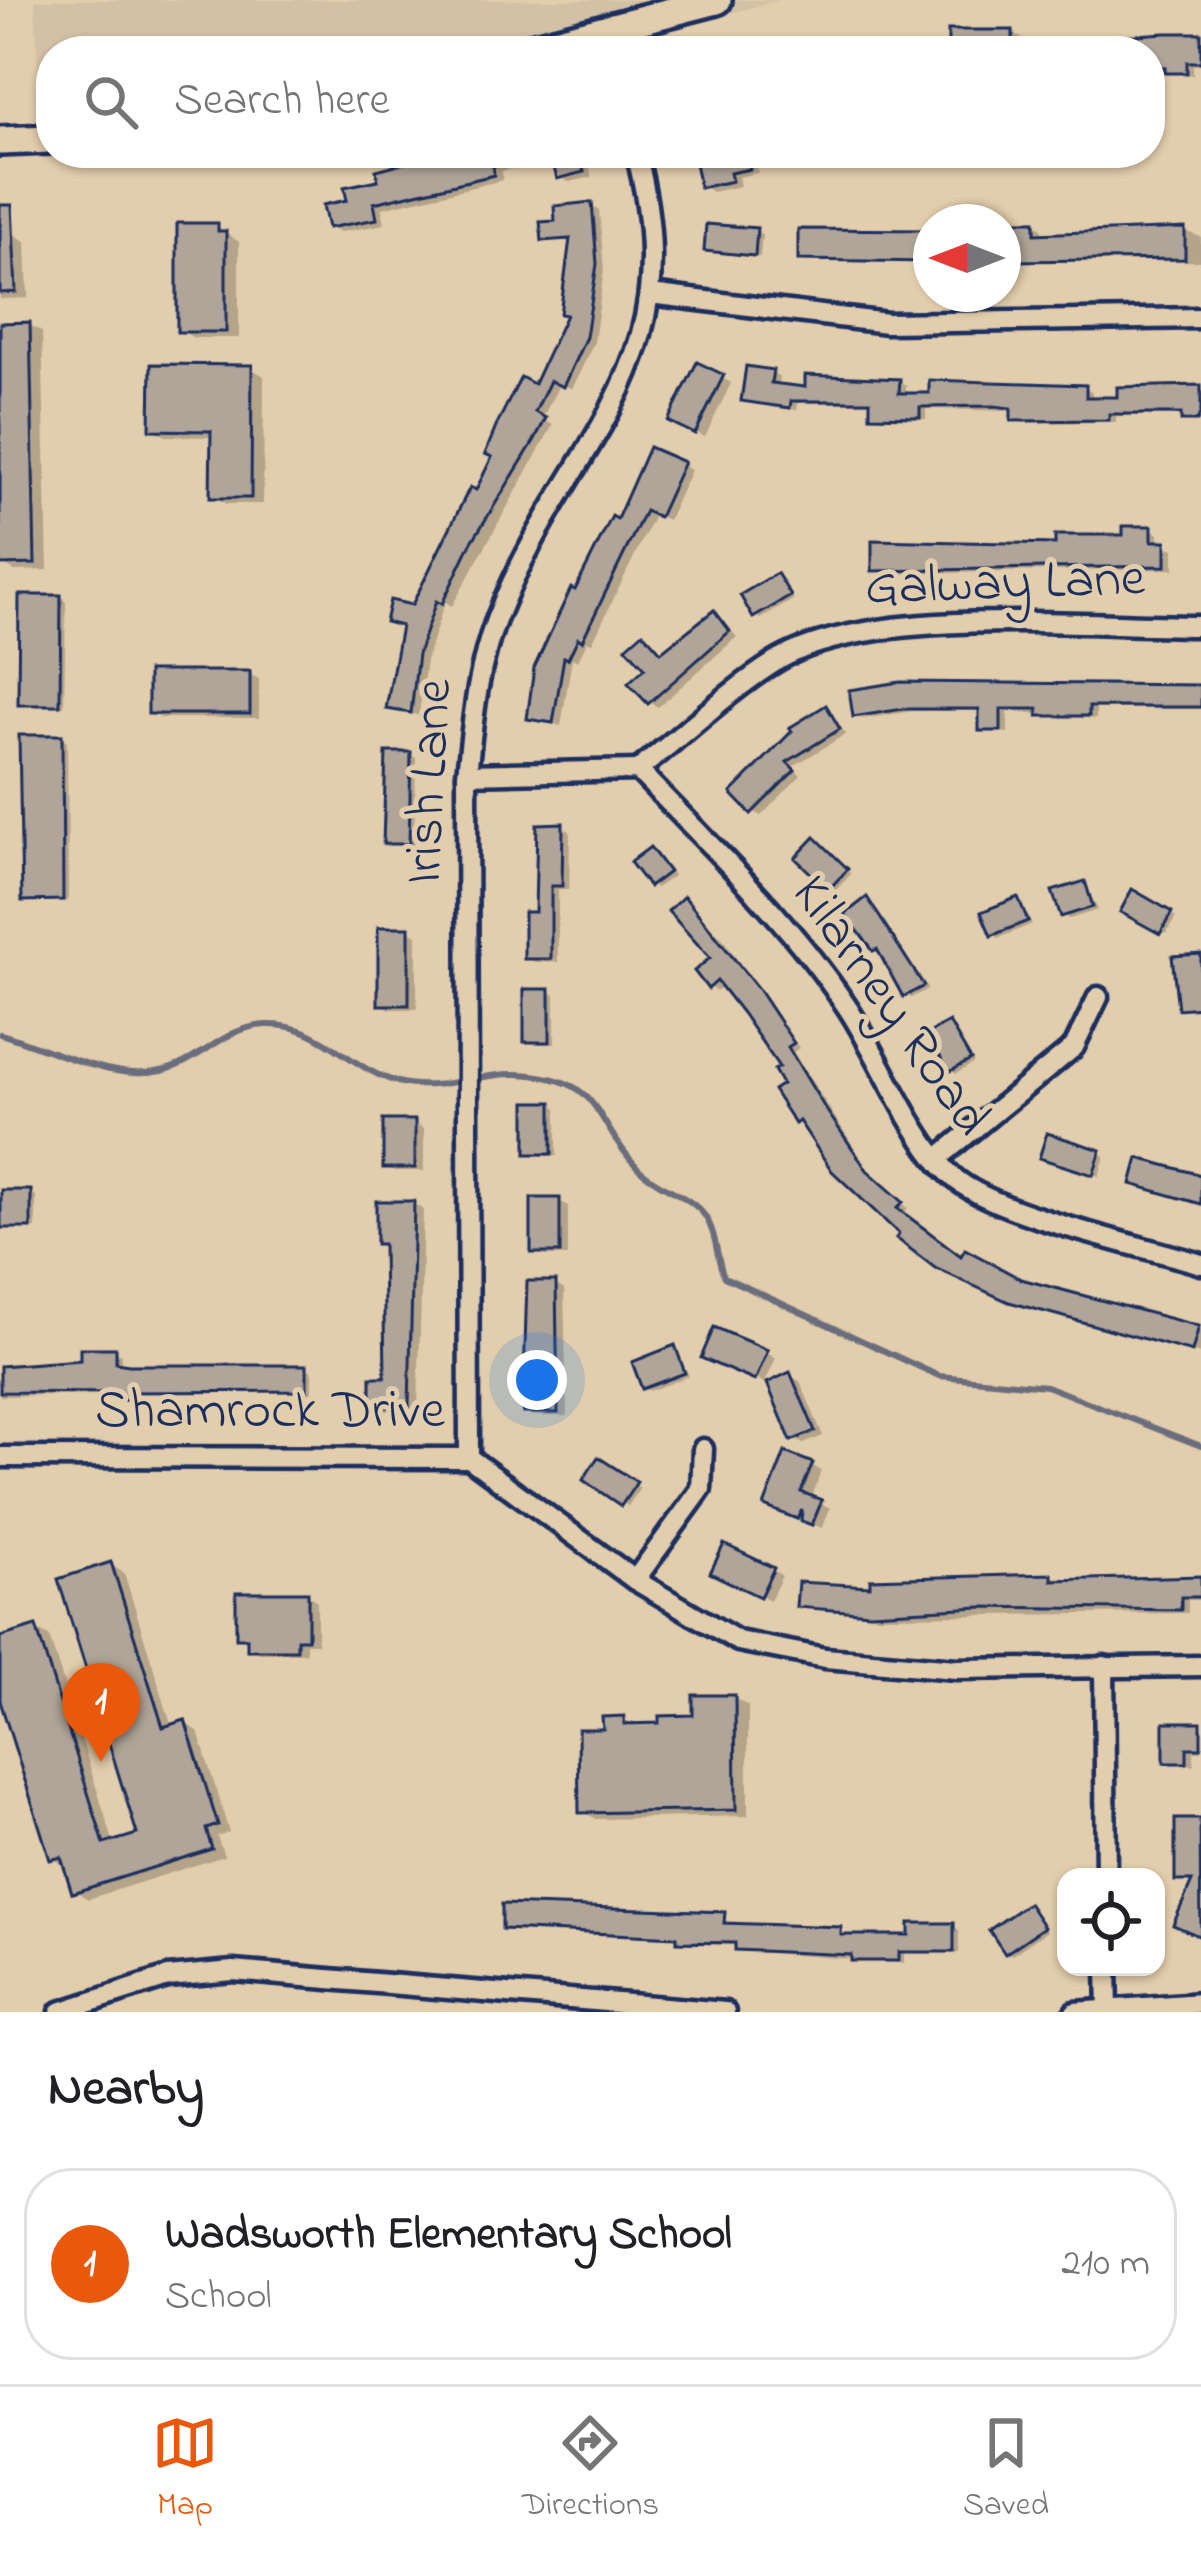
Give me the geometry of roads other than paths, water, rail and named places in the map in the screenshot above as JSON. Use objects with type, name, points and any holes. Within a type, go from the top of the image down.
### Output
[{"type":"main road","points":[[616,36],[717,0]]},
{"type":"main road","points":[[0,141],[36,140]]},
{"type":"street","name":"Irish Lane","points":[[469,1458],[467,774],[482,659],[497,616],[618,399],[646,326],[652,245],[638,168]]},
{"type":"street","points":[[650,294],[887,322],[1201,318]]},
{"type":"street","name":"Galway Lane","points":[[638,770],[776,662],[840,634],[892,626],[1201,626]]},
{"type":"street","points":[[467,774],[638,770]]},
{"type":"street","name":"Kilarney Road","points":[[638,770],[810,957],[845,1004],[937,1159],[958,1181],[982,1194],[1201,1264]]},
{"type":"street","points":[[937,1159],[1074,1047],[1098,997]]},
{"type":"street","points":[[635,1580],[701,1489],[703,1449]]},
{"type":"street","name":"Shamrock Drive","points":[[0,1457],[469,1458],[635,1580],[738,1641],[825,1658],[956,1669],[1201,1666]]},
{"type":"street","points":[[1104,1666],[1106,1868]]},
{"type":"street","points":[[60,2012],[168,1978],[233,1971],[725,2012]]},
{"type":"street","points":[[1107,1976],[1108,2011]]},
{"type":"street","points":[[1075,2012],[1201,2003]]},
{"type":"waterway","points":[[0,1034],[88,1064],[134,1073],[177,1066],[254,1026],[286,1026],[398,1082],[442,1084],[516,1074],[566,1083],[592,1103],[638,1168],[705,1216],[724,1277],[939,1376],[1046,1386],[1201,1446]]},
{"type":"place","name":"Wadsworth Elementary School","points":[[101,1762]]}]
